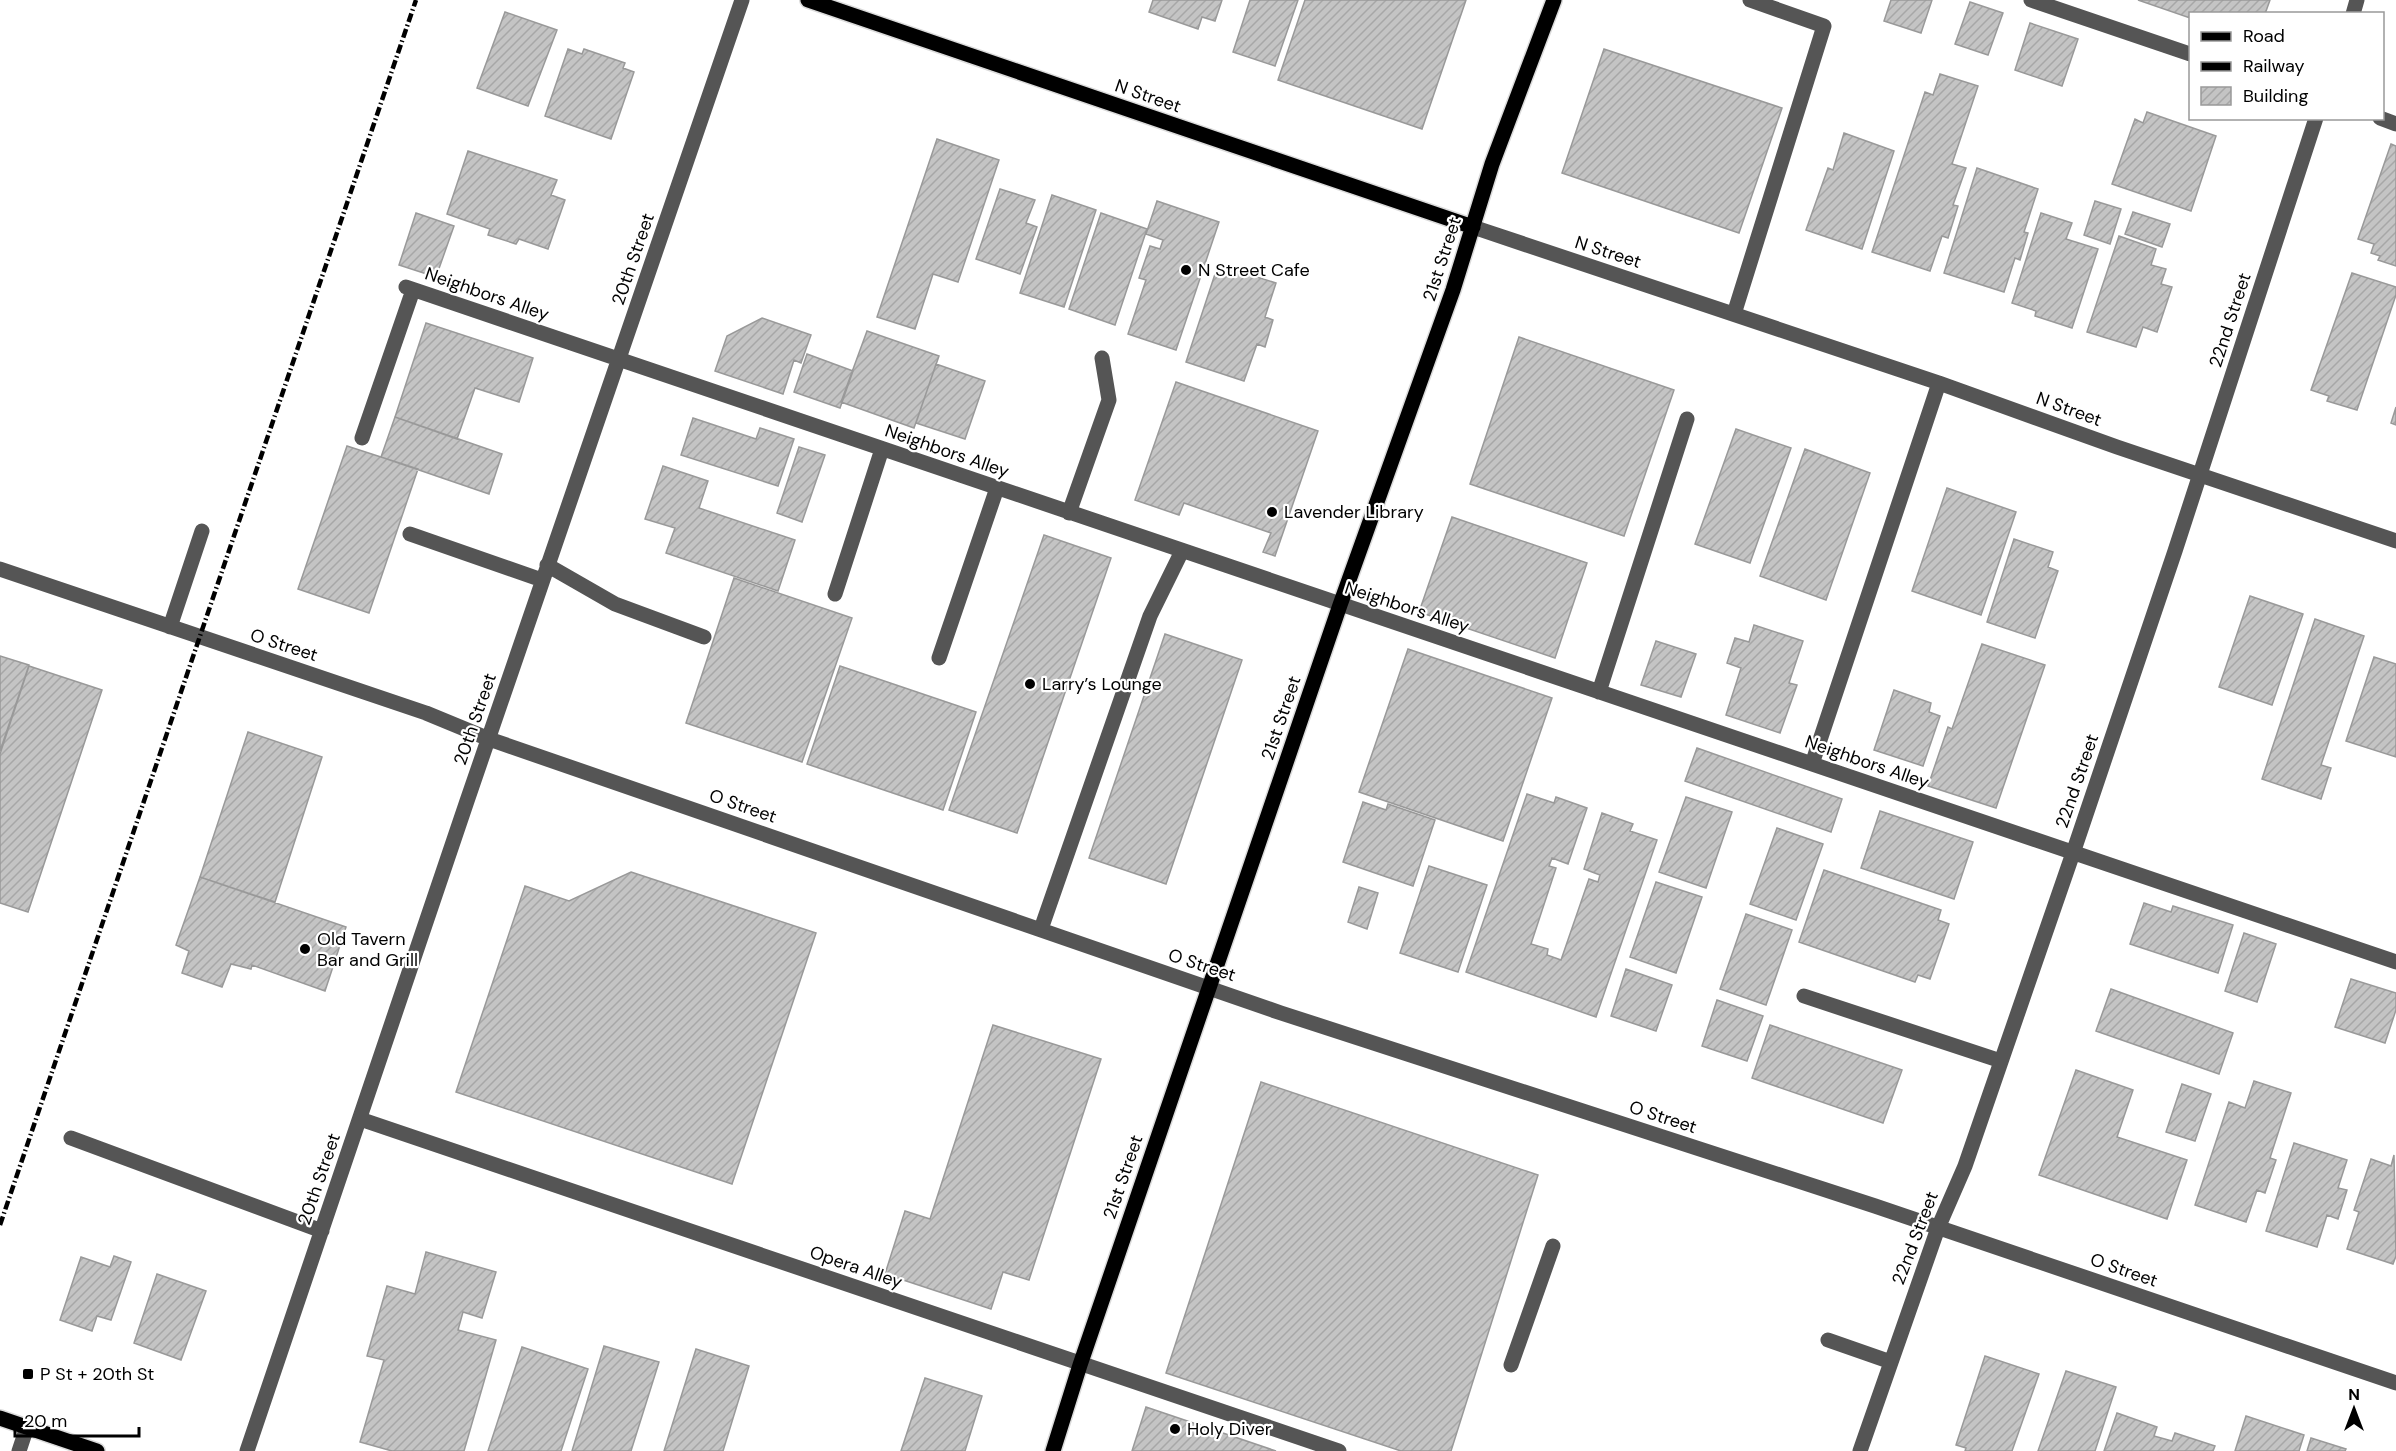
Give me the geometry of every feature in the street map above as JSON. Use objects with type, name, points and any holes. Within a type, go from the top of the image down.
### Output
[{"type":"main road","name":"N Street","points":[[808,0],[1473,226]]},
{"type":"main road","name":"21st Street","points":[[1053,1451],[1080,1365],[1340,605],[1453,290],[1492,164],[1554,0]]},
{"type":"main road","points":[[0,1418],[97,1451]]},
{"type":"street","name":"20th Street","points":[[247,1451],[547,565],[620,360],[742,0]]},
{"type":"street","points":[[1734,314],[1824,26],[1750,0]]},
{"type":"street","points":[[2038,1],[2189,54]]},
{"type":"street","name":"22nd Street","points":[[1860,1451],[1938,1228],[1965,1166],[2073,853],[2200,475],[2315,120]]},
{"type":"street","name":"N Street","points":[[1473,226],[1939,383],[2396,541]]},
{"type":"street","name":"Neighbors Alley","points":[[362,438],[409,289],[2396,962]]},
{"type":"street","points":[[1069,513],[1109,400],[1102,358]]},
{"type":"street","points":[[1812,764],[1939,383]]},
{"type":"street","points":[[1599,692],[1687,419]]},
{"type":"street","points":[[835,594],[882,449]]},
{"type":"street","points":[[939,658],[997,488]]},
{"type":"street","points":[[170,627],[202,531]]},
{"type":"street","points":[[410,534],[542,580]]},
{"type":"street","points":[[1041,929],[1150,616],[1182,551]]},
{"type":"street","points":[[547,565],[615,604],[704,637]]},
{"type":"street","name":"O Street","points":[[0,569],[426,713],[489,739],[1171,976],[1938,1228],[2396,1383]]},
{"type":"street","points":[[1804,996],[2001,1061]]},
{"type":"street","name":"Opera Alley","points":[[360,1119],[1336,1450]]},
{"type":"street","points":[[71,1138],[322,1230]]},
{"type":"street","points":[[1511,1365],[1553,1246]]},
{"type":"street","points":[[1828,1340],[1891,1362]]},
{"type":"street","points":[[19,1451],[27,1427]]},
{"type":"building","points":[[1153,0],[1222,0],[1215,21],[1202,17],[1198,29],[1149,12]]},
{"type":"building","points":[[1250,0],[1298,0],[1275,66],[1233,52]]},
{"type":"building","points":[[1305,0],[1466,0],[1422,129],[1278,80]]},
{"type":"building","points":[[1891,0],[1932,0],[1921,33],[1884,21]]},
{"type":"building","points":[[2138,0],[2270,0],[2266,12],[2189,12],[2189,18]]},
{"type":"building","points":[[1970,2],[2003,13],[1988,55],[1955,44]]},
{"type":"building","points":[[505,12],[557,30],[528,106],[477,88]]},
{"type":"building","points":[[2030,23],[2078,39],[2062,86],[2015,70]]},
{"type":"building","points":[[568,49],[582,54],[584,49],[625,63],[623,68],[634,72],[611,139],[545,116]]},
{"type":"building","points":[[1604,49],[1782,108],[1739,233],[1562,173]]},
{"type":"building","points":[[1940,74],[1978,86],[1952,164],[1966,168],[1953,205],[1958,206],[1948,238],[1942,236],[1930,271],[1872,252],[1925,92],[1933,95]]},
{"type":"building","points":[[2147,112],[2216,136],[2191,211],[2112,184],[2135,119],[2143,123]]},
{"type":"building","points":[[1844,133],[1894,151],[1862,249],[1806,230],[1828,168],[1833,170]]},
{"type":"building","points":[[937,139],[999,160],[958,282],[933,274],[915,329],[877,317]]},
{"type":"building","points":[[2391,144],[2396,146],[2396,266],[2378,260],[2380,256],[2371,253],[2374,244],[2358,239]]},
{"type":"building","points":[[468,151],[557,180],[551,195],[565,200],[548,249],[519,239],[516,244],[488,235],[490,229],[447,214]]},
{"type":"building","points":[[1977,168],[2038,189],[2024,232],[2028,233],[2020,260],[2015,258],[2004,292],[1944,273]]},
{"type":"building","points":[[1000,189],[1035,200],[1026,223],[1037,227],[1020,274],[976,259]]},
{"type":"building","points":[[1052,195],[1096,210],[1064,307],[1020,293]]},
{"type":"building","points":[[1157,201],[1219,222],[1176,350],[1128,334],[1146,280],[1139,278],[1150,246],[1160,249],[1163,240],[1146,234]]},
{"type":"building","points":[[2095,201],[2121,209],[2110,244],[2084,235]]},
{"type":"building","points":[[2133,212],[2170,224],[2162,247],[2125,234]]},
{"type":"building","points":[[416,213],[454,226],[436,277],[399,265]]},
{"type":"building","points":[[1101,213],[1147,229],[1115,325],[1069,309]]},
{"type":"building","points":[[2041,213],[2072,223],[2066,239],[2098,249],[2072,328],[2035,316],[2036,311],[2012,303]]},
{"type":"building","points":[[2119,236],[2156,249],[2151,265],[2166,269],[2161,284],[2172,287],[2157,332],[2143,327],[2136,347],[2087,332]]},
{"type":"building","points":[[1225,267],[1276,283],[1265,317],[1273,320],[1265,347],[1257,344],[1244,381],[1186,362],[1215,274],[1222,277]]},
{"type":"building","points":[[2352,273],[2396,287],[2396,295],[2357,410],[2327,401],[2329,396],[2311,390]]},
{"type":"building","points":[[762,318],[811,335],[801,363],[794,360],[783,394],[715,371],[727,336]]},
{"type":"building","points":[[426,323],[533,358],[519,402],[475,388],[457,439],[395,417]]},
{"type":"building","points":[[867,331],[939,356],[914,428],[841,402]]},
{"type":"building","points":[[1519,337],[1674,390],[1624,536],[1470,484]]},
{"type":"building","points":[[807,354],[853,371],[840,408],[794,392]]},
{"type":"building","points":[[936,364],[985,381],[965,439],[916,423]]},
{"type":"building","points":[[1176,382],[1318,431],[1275,556],[1263,552],[1271,533],[1184,503],[1179,515],[1135,500]]},
{"type":"building","points":[[2396,407],[2396,425],[2391,423]]},
{"type":"building","points":[[395,417],[502,454],[489,494],[381,457]]},
{"type":"building","points":[[693,418],[756,439],[760,428],[794,439],[778,486],[681,455]]},
{"type":"building","points":[[1736,429],[1791,448],[1750,563],[1695,544]]},
{"type":"building","points":[[347,446],[418,469],[369,613],[298,589]]},
{"type":"building","points":[[799,447],[825,455],[802,522],[777,513]]},
{"type":"building","points":[[1805,449],[1870,473],[1826,600],[1760,576]]},
{"type":"building","points":[[663,466],[708,481],[699,508],[795,540],[778,591],[666,553],[675,528],[645,519]]},
{"type":"building","points":[[1947,488],[2016,512],[1981,615],[1912,591]]},
{"type":"building","points":[[1452,517],[1587,563],[1555,658],[1419,612]]},
{"type":"building","name":"Larry’s Lounge","points":[[1044,535],[1111,558],[1017,833],[949,810]]},
{"type":"building","points":[[2014,539],[2053,552],[2048,567],[2058,571],[2035,638],[1987,622]]},
{"type":"building","points":[[734,578],[852,618],[802,762],[686,723]]},
{"type":"building","points":[[2250,596],[2303,614],[2272,705],[2219,687]]},
{"type":"building","points":[[2315,619],[2364,636],[2321,765],[2331,768],[2321,799],[2262,779]]},
{"type":"building","points":[[1754,625],[1803,641],[1789,683],[1797,685],[1780,733],[1726,715],[1741,668],[1727,663],[1735,638],[1749,642]]},
{"type":"building","points":[[1165,634],[1242,660],[1166,884],[1089,858]]},
{"type":"building","points":[[1656,641],[1696,654],[1681,697],[1641,685]]},
{"type":"building","points":[[1982,644],[2045,665],[1996,808],[1928,786],[1948,727],[1952,729]]},
{"type":"building","points":[[1408,649],[1552,698],[1503,841],[1359,792]]},
{"type":"building","points":[[0,656],[29,665],[0,751]]},
{"type":"building","points":[[2374,657],[2396,664],[2396,757],[2346,741]]},
{"type":"building","points":[[29,666],[102,690],[28,912],[0,903],[0,754]]},
{"type":"building","points":[[840,666],[976,712],[943,810],[807,764]]},
{"type":"building","points":[[1894,690],[1931,703],[1929,712],[1940,716],[1923,766],[1874,750]]},
{"type":"building","points":[[248,732],[322,757],[275,902],[200,877]]},
{"type":"building","points":[[1697,748],[1842,799],[1831,832],[1685,781]]},
{"type":"building","points":[[1527,794],[1554,803],[1556,797],[1587,808],[1568,864],[1552,858],[1549,866],[1556,868],[1531,944],[1548,949],[1547,955],[1561,960],[1589,879],[1598,882],[1600,875],[1584,869],[1602,813],[1633,824],[1630,831],[1657,840],[1596,1017],[1466,972]]},
{"type":"building","points":[[1686,797],[1732,812],[1706,888],[1659,872]]},
{"type":"building","points":[[1363,802],[1386,810],[1388,804],[1435,820],[1413,886],[1343,862]]},
{"type":"building","points":[[1880,811],[1973,842],[1954,899],[1861,868]]},
{"type":"building","points":[[1777,828],[1823,844],[1796,920],[1750,904]]},
{"type":"building","points":[[1429,866],[1487,885],[1458,972],[1400,953]]},
{"type":"building","points":[[1824,870],[1941,910],[1938,920],[1949,924],[1930,979],[1918,975],[1915,982],[1799,942]]},
{"type":"building","points":[[631,872],[816,933],[732,1184],[456,1092],[525,886],[569,901]]},
{"type":"building","points":[[200,877],[346,927],[325,991],[252,965],[251,969],[231,964],[222,987],[182,973],[189,951],[176,945]]},
{"type":"building","points":[[1656,882],[1702,897],[1676,973],[1630,957]]},
{"type":"building","points":[[1359,887],[1378,893],[1367,929],[1348,922]]},
{"type":"building","points":[[2144,903],[2171,912],[2173,906],[2233,925],[2218,973],[2130,944]]},
{"type":"building","points":[[1746,914],[1792,930],[1766,1005],[1720,989]]},
{"type":"building","points":[[2244,933],[2276,944],[2257,1002],[2225,991]]},
{"type":"building","points":[[1626,969],[1672,985],[1656,1031],[1611,1016]]},
{"type":"building","points":[[2351,979],[2396,993],[2396,1010],[2385,1043],[2335,1027]]},
{"type":"building","points":[[2111,989],[2233,1033],[2219,1074],[2096,1031]]},
{"type":"building","points":[[1717,1000],[1763,1016],[1747,1061],[1702,1046]]},
{"type":"building","points":[[993,1025],[1101,1059],[1029,1280],[1003,1272],[991,1309],[885,1274],[905,1211],[930,1219]]},
{"type":"building","points":[[1770,1025],[1902,1070],[1883,1123],[1752,1078]]},
{"type":"building","points":[[2076,1070],[2133,1090],[2117,1137],[2187,1160],[2167,1219],[2039,1175]]},
{"type":"building","points":[[2254,1081],[2291,1093],[2270,1158],[2276,1160],[2265,1193],[2257,1190],[2246,1222],[2195,1205],[2229,1102],[2245,1108]]},
{"type":"building","points":[[1261,1082],[1538,1175],[1451,1451],[1401,1451],[1166,1373]]},
{"type":"building","points":[[2182,1084],[2211,1094],[2195,1141],[2166,1132]]},
{"type":"building","points":[[2294,1143],[2347,1160],[2338,1188],[2347,1190],[2338,1219],[2327,1215],[2317,1247],[2266,1231]]},
{"type":"building","points":[[2394,1155],[2396,1256],[2393,1264],[2347,1249],[2359,1212],[2354,1210],[2371,1159],[2391,1166]]},
{"type":"building","points":[[426,1252],[496,1272],[482,1318],[463,1312],[458,1330],[496,1340],[464,1451],[392,1451],[360,1442],[384,1360],[367,1356],[387,1286],[415,1294]]},
{"type":"building","points":[[114,1256],[131,1262],[111,1320],[97,1316],[92,1331],[60,1320],[81,1257],[110,1267]]},
{"type":"building","points":[[157,1274],[206,1291],[181,1360],[134,1343]]},
{"type":"building","points":[[604,1346],[659,1362],[631,1451],[572,1451]]},
{"type":"building","points":[[522,1347],[588,1369],[561,1451],[488,1451]]},
{"type":"building","points":[[696,1349],[749,1366],[723,1451],[664,1451]]},
{"type":"building","points":[[1985,1356],[2039,1374],[2012,1451],[1965,1451],[1966,1448],[1956,1445]]},
{"type":"building","points":[[2066,1371],[2116,1387],[2095,1451],[2038,1451]]},
{"type":"building","points":[[925,1378],[982,1396],[965,1451],[901,1451]]},
{"type":"building","name":"Holy Diver","points":[[1146,1407],[1276,1451],[1132,1451]]},
{"type":"building","points":[[2117,1413],[2157,1427],[2154,1436],[2172,1441],[2175,1433],[2215,1446],[2213,1451],[2104,1451]]},
{"type":"building","points":[[2246,1416],[2304,1435],[2299,1451],[2235,1451]]},
{"type":"building","points":[[2311,1438],[2346,1449],[2345,1451],[2307,1451]]},
{"type":"railway","points":[[0,1225],[416,0]]},
{"type":"place","name":"N Street Cafe","points":[[1186,270]]},
{"type":"place","name":"Lavender Library","points":[[1272,512]]},
{"type":"place","name":"Larry’s Lounge","points":[[1030,684]]},
{"type":"place","name":"Old Tavern Bar and Grill","points":[[305,949]]},
{"type":"place","name":"P St + 20th St","points":[[28,1374]]},
{"type":"place","name":"Holy Diver","points":[[1175,1429]]}]
